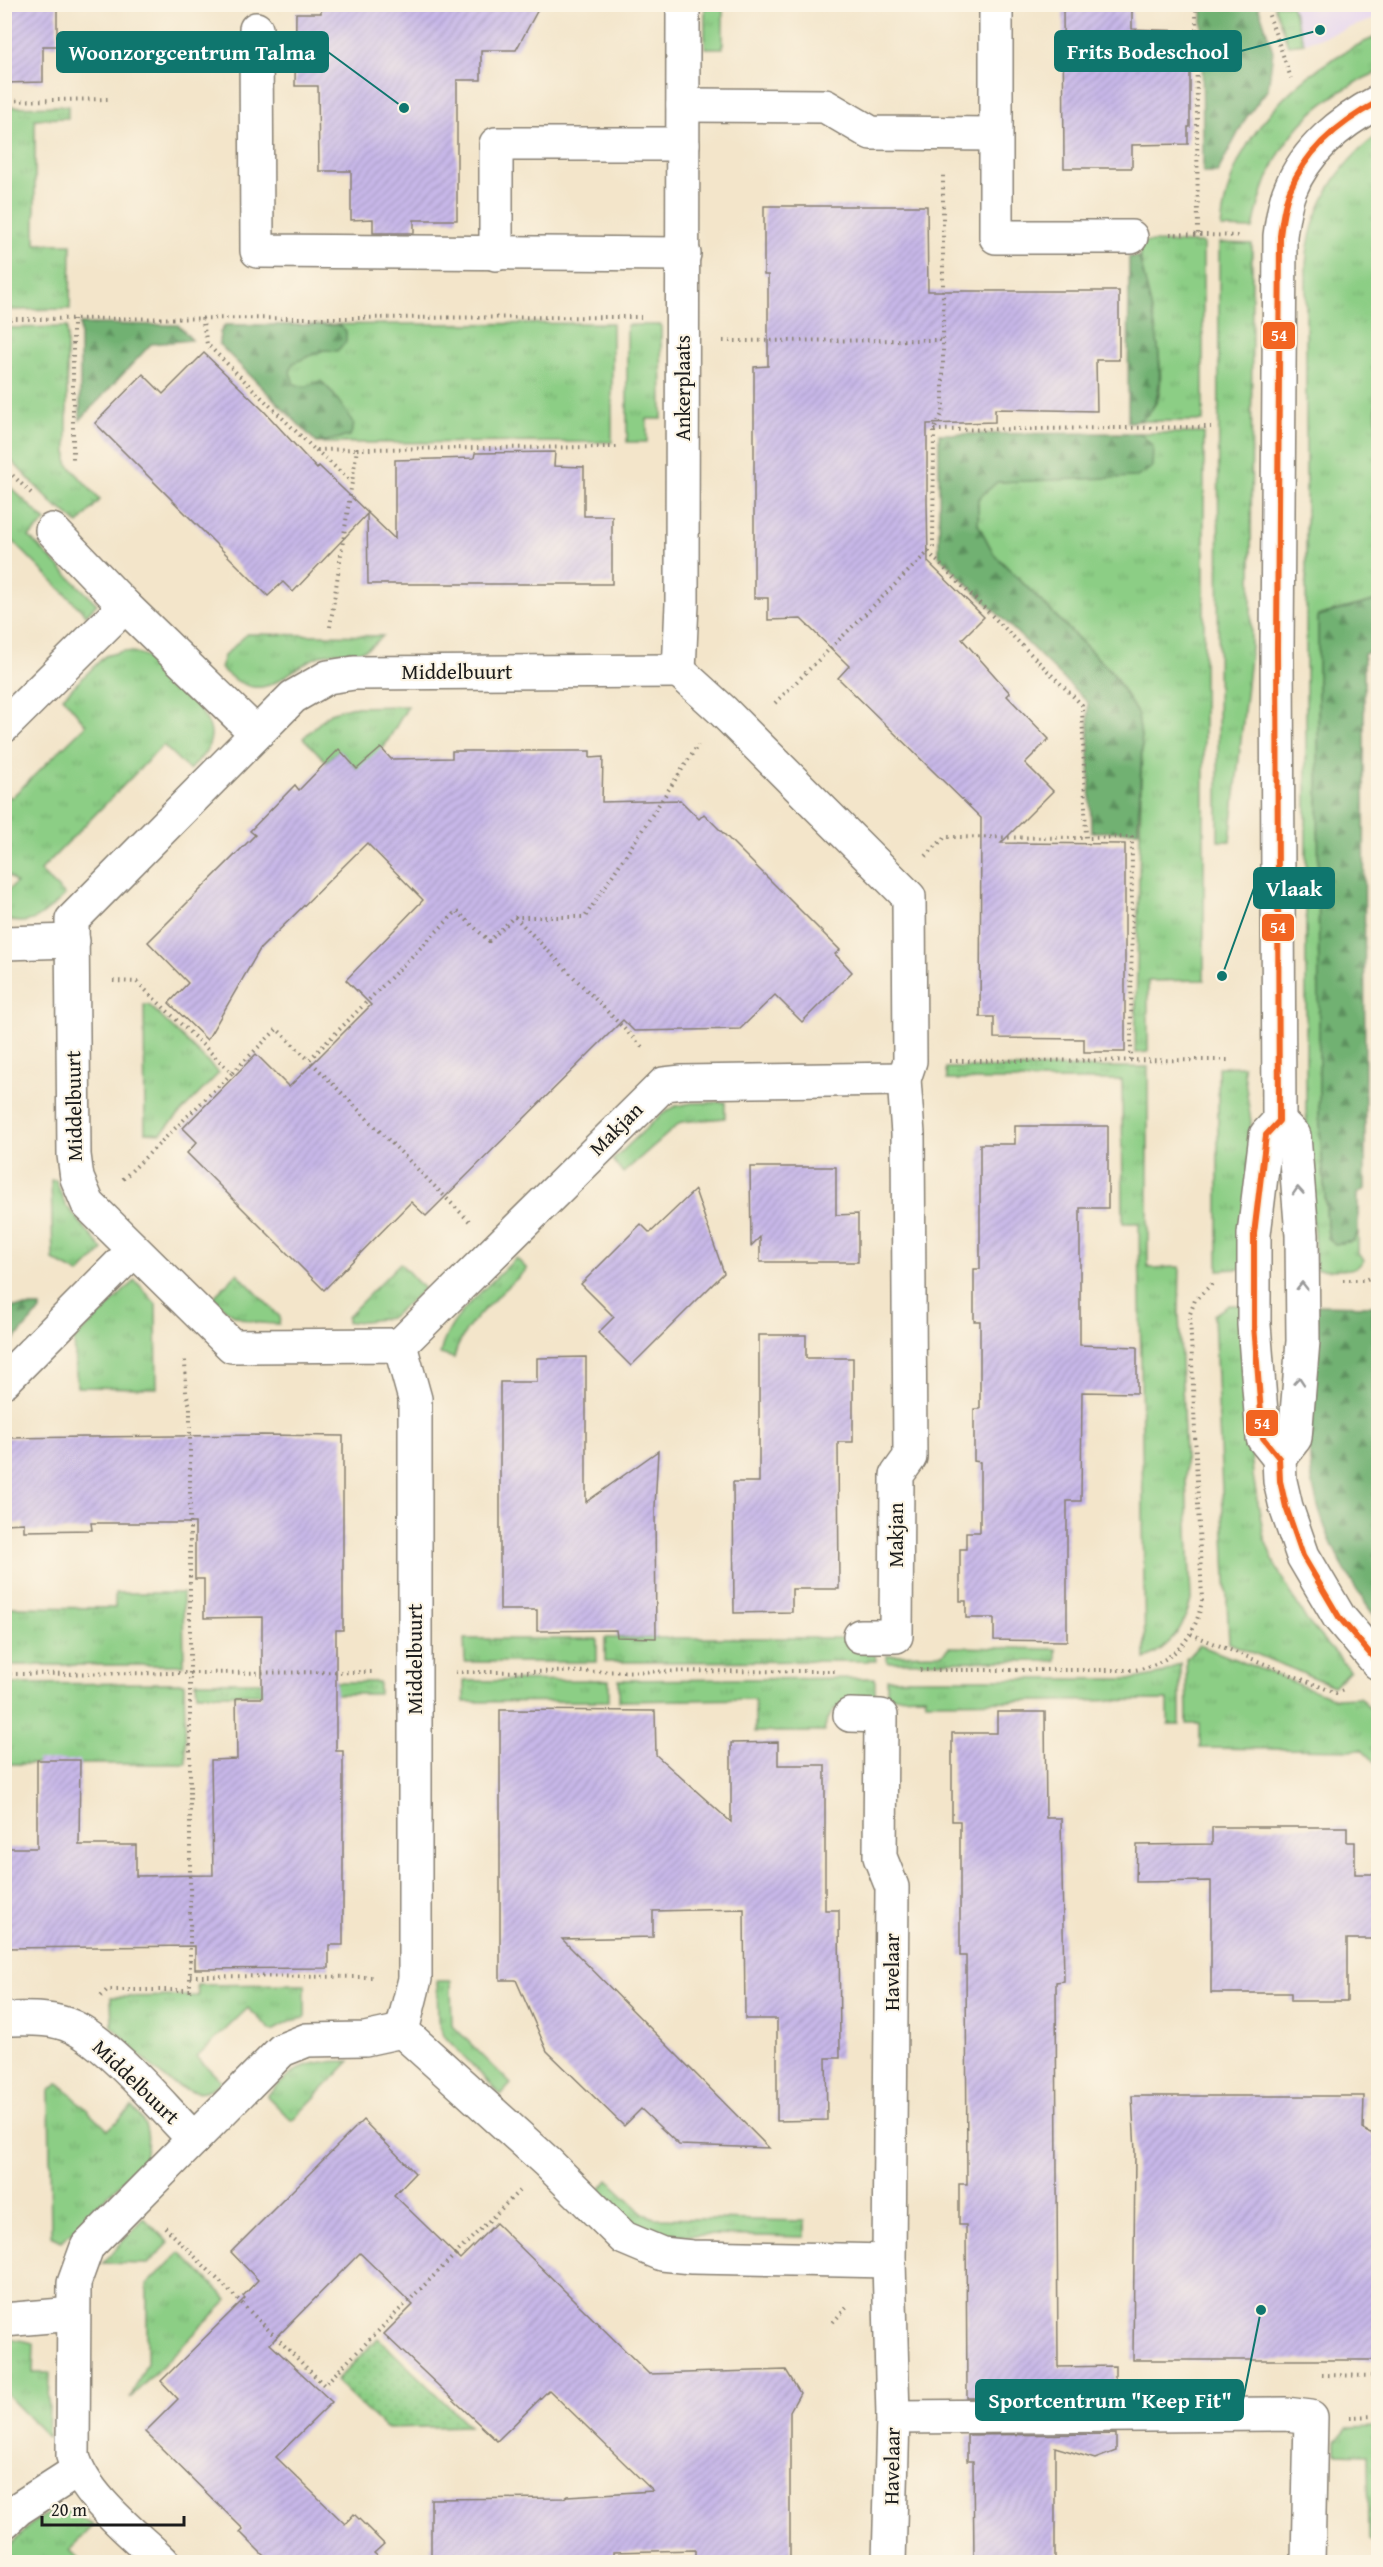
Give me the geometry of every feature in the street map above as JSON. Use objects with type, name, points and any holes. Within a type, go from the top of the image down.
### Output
[{"type":"street","name":"Ankerplaats","points":[[679,671],[682,604],[684,330],[683,4]]},
{"type":"street","points":[[996,4],[996,237],[1131,237]]},
{"type":"street","points":[[256,29],[257,251],[684,254]]},
{"type":"street","points":[[1279,1458],[1295,1438],[1302,1341],[1302,1235],[1294,1136],[1280,1121],[1278,614],[1280,236],[1290,189],[1309,160],[1330,134],[1353,116],[1378,102]]},
{"type":"street","points":[[683,105],[825,106],[871,134],[995,134]]},
{"type":"street","points":[[496,254],[496,144],[683,144]]},
{"type":"street","points":[[52,530],[125,606],[256,734]]},
{"type":"street","points":[[4,726],[125,606]]},
{"type":"street","name":"Makjan","points":[[679,671],[722,710],[909,897],[910,1061],[904,1079],[908,1134],[910,1457],[897,1475],[896,1636],[860,1636]]},
{"type":"street","name":"Middelbuurt","points":[[77,2471],[73,2456],[74,2283],[87,2247],[267,2063],[295,2043],[307,2040],[365,2039],[402,2031],[415,1979],[415,1399],[400,1345],[232,1346],[92,1209],[83,1196],[75,1167],[72,920],[256,734],[304,689],[341,674],[679,671]]},
{"type":"street","points":[[4,943],[73,941]]},
{"type":"street","points":[[664,1084],[904,1079]]},
{"type":"street","name":"Makjan","points":[[400,1345],[664,1084]]},
{"type":"street","points":[[1280,1121],[1266,1136],[1253,1247],[1254,1333],[1263,1438],[1279,1458],[1280,1481],[1286,1508],[1303,1556],[1338,1617],[1378,1663]]},
{"type":"street","points":[[4,1381],[134,1250]]},
{"type":"street","name":"Havelaar","points":[[850,1715],[881,1716],[880,1857],[892,1887],[889,2261],[892,2417],[889,2562]]},
{"type":"street","name":"Middelbuurt","points":[[4,2019],[45,2019],[72,2026],[99,2044],[194,2139]]},
{"type":"street","points":[[402,2031],[547,2162],[624,2238],[662,2254],[889,2261]]},
{"type":"street","points":[[4,2320],[73,2314]]},
{"type":"street","points":[[892,2417],[1286,2414],[1311,2417],[1308,2562]]},
{"type":"street","points":[[4,2522],[18,2508],[77,2471],[90,2488],[163,2562]]},
{"type":"path","points":[[1196,4],[1198,234]]},
{"type":"path","points":[[1265,4],[1291,78]]},
{"type":"path","points":[[4,101],[108,99]]},
{"type":"path","points":[[745,734],[933,547],[934,430],[943,412],[943,135]]},
{"type":"path","points":[[1131,237],[1138,234],[1280,236]]},
{"type":"path","points":[[4,319],[202,318],[684,330],[944,340]]},
{"type":"path","points":[[202,318],[207,344],[352,483]]},
{"type":"path","points":[[73,319],[73,461]]},
{"type":"path","points":[[934,430],[1211,427]]},
{"type":"path","points":[[315,450],[619,447]]},
{"type":"path","points":[[330,627],[357,449]]},
{"type":"path","points":[[928,552],[1082,705],[1086,838]]},
{"type":"path","points":[[309,1060],[457,910],[489,941],[514,917],[585,917],[722,710]]},
{"type":"path","points":[[896,884],[945,837],[1132,837],[1131,1060]]},
{"type":"path","points":[[514,917],[649,1053],[664,1084]]},
{"type":"path","points":[[73,980],[137,982],[232,1073]]},
{"type":"path","points":[[92,1209],[276,1029],[496,1248]]},
{"type":"path","points":[[945,1061],[1231,1060]]},
{"type":"path","points":[[1365,1280],[1378,1274]]},
{"type":"path","points":[[912,1670],[1135,1670],[1168,1659],[1176,1653],[1191,1634],[1199,1618],[1203,1600],[1190,1314],[1195,1300],[1207,1287],[1217,1281]]},
{"type":"path","points":[[72,2026],[107,1990],[190,1990],[190,1406],[186,1393],[185,1338],[202,1318]]},
{"type":"path","points":[[1191,1634],[1335,1693],[1351,1687]]},
{"type":"path","points":[[447,1672],[840,1671]]},
{"type":"path","points":[[4,1674],[379,1672]]},
{"type":"path","points":[[190,1976],[415,1979]]},
{"type":"path","points":[[134,2197],[324,2385],[547,2162]]},
{"type":"shaded area","points":[[1291,5],[1378,5],[1378,18],[1304,43]]},
{"type":"green space","points":[[705,5],[723,5],[723,48],[705,48]]},
{"type":"green space","points":[[1202,5],[1258,5],[1273,51],[1268,89],[1246,118],[1217,173],[1203,173]]},
{"type":"green space","points":[[1274,5],[1291,5],[1304,43],[1288,45]]},
{"type":"green space","points":[[1378,36],[1378,72],[1352,84],[1330,98],[1310,114],[1294,132],[1269,176],[1253,229],[1221,228],[1227,195],[1237,165],[1253,136],[1272,110],[1295,87],[1321,67]]},
{"type":"green space","points":[[68,106],[68,118],[35,119],[35,244],[71,244],[70,309],[5,310],[5,107]]},
{"type":"green space","points":[[1378,135],[1378,375],[1375,381],[1378,467],[1378,600],[1318,615],[1319,1113],[1328,1238],[1335,1244],[1353,1241],[1358,1232],[1358,1254],[1364,1260],[1356,1267],[1335,1270],[1316,1269],[1306,1110],[1306,265],[1313,227],[1327,192],[1349,161]]},
{"type":"green space","points":[[1139,242],[1203,243],[1203,421],[1136,421],[1154,406],[1159,393],[1161,374]]},
{"type":"green space","points":[[1219,243],[1252,244],[1251,648],[1230,841],[1218,841]]},
{"type":"green space","points":[[1129,257],[1139,257],[1155,323],[1160,378],[1156,400],[1146,416],[1128,422]]},
{"type":"green space","points":[[612,323],[612,442],[317,443],[219,344],[220,333],[225,325]]},
{"type":"green space","points":[[80,324],[178,325],[192,340],[151,344],[80,420]]},
{"type":"green space","points":[[225,325],[338,325],[346,331],[346,342],[337,351],[324,350],[293,363],[290,372],[294,384],[305,387],[320,381],[328,389],[354,425],[350,436],[317,443],[219,344],[220,333]]},
{"type":"green space","points":[[627,325],[661,325],[662,419],[647,419],[647,442],[627,442]]},
{"type":"green space","points":[[67,327],[67,463],[100,500],[78,524],[60,508],[58,509],[5,454],[5,328]]},
{"type":"green space","points":[[1140,433],[1204,433],[1204,980],[1148,981],[1148,1052],[1135,1053],[1142,745],[1138,715],[1113,673],[994,554],[978,524],[978,499],[997,482],[1039,480],[1153,447]]},
{"type":"green space","points":[[1140,433],[1153,447],[1152,467],[1137,477],[997,482],[978,499],[978,524],[994,554],[1113,674],[1138,715],[1142,745],[1138,831],[1091,832],[1088,703],[939,556],[939,434]]},
{"type":"green space","points":[[4,481],[46,521],[29,537],[97,604],[86,615],[5,533]]},
{"type":"green space","points":[[1378,600],[1378,649],[1364,654],[1365,1189],[1358,1194],[1358,1232],[1353,1241],[1335,1244],[1328,1238],[1319,1113],[1318,616]]},
{"type":"green space","points":[[247,634],[383,636],[364,650],[322,655],[272,684],[262,687],[250,686],[236,680],[220,668],[224,656]]},
{"type":"green space","points":[[123,651],[141,654],[150,659],[187,694],[209,726],[211,735],[209,746],[189,770],[163,745],[40,871],[65,895],[38,918],[23,922],[5,919],[5,893],[16,883],[5,872],[5,793],[11,798],[86,725],[63,697],[105,656]]},
{"type":"green space","points":[[408,706],[384,747],[358,770],[339,750],[327,762],[303,738],[330,713],[350,707]]},
{"type":"green space","points":[[144,1005],[149,1005],[219,1073],[161,1133],[145,1132]]},
{"type":"green space","points":[[1243,1066],[1251,1122],[1241,1269],[1218,1270],[1218,1067]]},
{"type":"green space","points":[[1148,1067],[1148,1268],[1180,1267],[1179,1313],[1191,1600],[1175,1636],[1145,1659],[1139,1223],[1123,1223],[1122,1080],[947,1080],[946,1068]]},
{"type":"green space","points":[[725,1102],[725,1118],[681,1122],[623,1173],[613,1160],[659,1116],[676,1106]]},
{"type":"green space","points":[[51,1180],[56,1180],[65,1204],[103,1250],[79,1274],[53,1260]]},
{"type":"green space","points":[[516,1258],[527,1269],[474,1321],[465,1332],[454,1358],[440,1354],[444,1340],[461,1313]]},
{"type":"green space","points":[[400,1263],[424,1289],[390,1318],[347,1323],[347,1317]]},
{"type":"green space","points":[[237,1273],[280,1317],[279,1324],[243,1319],[228,1311],[213,1298]]},
{"type":"green space","points":[[135,1280],[156,1304],[157,1388],[77,1387],[74,1340]]},
{"type":"green space","points":[[1229,1305],[1241,1305],[1253,1476],[1264,1537],[1275,1565],[1307,1621],[1350,1670],[1334,1686],[1229,1643],[1214,1315]]},
{"type":"green space","points":[[1315,1305],[1373,1306],[1374,1464],[1378,1465],[1378,1621],[1365,1604],[1333,1546],[1324,1525],[1313,1483],[1309,1423]]},
{"type":"green space","points":[[5,1307],[40,1307],[40,1311],[5,1350]]},
{"type":"green space","points":[[115,1593],[183,1593],[184,1665],[5,1665],[5,1607],[115,1608]]},
{"type":"green space","points":[[605,1638],[845,1638],[858,1652],[875,1654],[876,1661],[605,1662]]},
{"type":"green space","points":[[464,1639],[597,1639],[597,1662],[465,1662]]},
{"type":"green space","points":[[1199,1645],[1334,1698],[1359,1697],[1378,1717],[1378,1766],[1362,1750],[1200,1748],[1200,1724],[1187,1724],[1186,1659]]},
{"type":"green space","points":[[949,1647],[1056,1649],[1056,1661],[887,1662],[887,1655],[942,1654]]},
{"type":"green space","points":[[1180,1663],[1180,1724],[1168,1724],[1168,1700],[926,1702],[925,1696],[887,1697],[887,1679],[1135,1679],[1160,1674]]},
{"type":"green space","points":[[875,1678],[875,1698],[849,1701],[836,1708],[824,1732],[755,1732],[755,1699],[619,1701],[619,1680]]},
{"type":"green space","points":[[609,1680],[609,1701],[464,1702],[464,1681]]},
{"type":"green space","points":[[196,1682],[379,1682],[379,1694],[197,1694]]},
{"type":"green space","points":[[184,1683],[186,1764],[5,1764],[4,1684]]},
{"type":"green space","points":[[437,1981],[451,1981],[452,2025],[511,2084],[501,2095],[444,2036],[438,2021]]},
{"type":"green space","points":[[305,1984],[305,2018],[291,2021],[272,2031],[248,2008],[197,2057],[221,2081],[207,2090],[193,2091],[177,2086],[162,2076],[112,2026],[111,1997],[198,1996],[197,1985]]},
{"type":"green space","points":[[350,2061],[292,2121],[267,2096],[303,2067],[322,2062]]},
{"type":"green space","points":[[59,2083],[108,2130],[132,2107],[142,2120],[148,2138],[144,2160],[62,2241],[51,2236],[49,2091]]},
{"type":"green space","points":[[608,2180],[643,2213],[654,2218],[805,2221],[805,2237],[651,2234],[637,2228],[598,2192]]},
{"type":"green space","points":[[144,2218],[169,2243],[148,2264],[103,2263]]},
{"type":"green space","points":[[180,2252],[228,2300],[130,2398],[147,2363],[147,2285]]},
{"type":"green space","points":[[5,2337],[34,2343],[33,2373],[50,2373],[48,2437],[5,2393]]},
{"type":"green space","points":[[378,2338],[469,2426],[385,2428],[336,2381]]},
{"type":"green space","points":[[1378,2427],[1378,2542],[1372,2542],[1369,2539],[1368,2454],[1336,2453],[1336,2441],[1347,2428]]},
{"type":"green space","points":[[52,2511],[68,2511],[93,2525],[69,2550],[81,2562],[5,2562],[5,2551],[35,2521]]},
{"type":"building","points":[[4,4],[57,4],[57,46],[43,46],[43,82],[4,83]]},
{"type":"building","points":[[321,4],[541,4],[516,50],[481,50],[481,80],[457,80],[457,220],[414,220],[414,233],[373,233],[373,219],[351,220],[351,171],[319,171],[318,86],[295,86],[296,13],[321,13]]},
{"type":"building","points":[[1063,4],[1132,4],[1132,29],[1190,31],[1188,144],[1132,145],[1132,168],[1064,168]]},
{"type":"building","points":[[764,206],[927,206],[928,291],[1119,291],[1119,360],[1096,360],[1097,411],[995,409],[995,422],[927,424],[927,501],[928,562],[984,617],[962,639],[1010,693],[1007,696],[1049,739],[1025,763],[1053,791],[1001,843],[1125,844],[1125,1052],[1084,1052],[1084,1039],[994,1038],[994,1017],[980,1017],[981,818],[838,678],[849,666],[801,619],[768,620],[768,598],[754,598],[754,367],[768,366],[768,275],[764,275]]},
{"type":"building","points":[[204,353],[264,411],[317,469],[319,466],[395,539],[395,460],[474,458],[475,453],[555,452],[554,466],[584,467],[584,516],[612,516],[612,584],[368,584],[367,514],[293,592],[283,582],[268,596],[95,423],[143,374],[163,394]]},
{"type":"building","points":[[381,748],[391,759],[452,758],[452,751],[590,751],[590,758],[603,757],[602,802],[680,800],[699,819],[704,814],[840,950],[835,954],[852,972],[802,1022],[775,995],[740,1029],[634,1031],[623,1020],[426,1216],[411,1202],[324,1290],[187,1153],[197,1142],[183,1128],[256,1054],[289,1087],[371,1005],[346,980],[423,900],[367,843],[260,949],[207,1040],[169,1003],[188,983],[148,942],[255,835],[250,831],[295,785],[299,790],[339,749],[357,769]]},
{"type":"building","points":[[1015,1126],[1108,1126],[1108,1208],[1080,1208],[1080,1345],[1137,1347],[1137,1393],[1082,1392],[1081,1501],[1067,1501],[1067,1641],[994,1640],[994,1618],[966,1618],[966,1601],[960,1601],[960,1549],[966,1549],[966,1532],[980,1532],[980,1462],[974,1461],[974,1409],[980,1409],[980,1321],[974,1321],[974,1269],[980,1269],[980,1144],[1015,1144]]},
{"type":"building","points":[[750,1167],[836,1167],[836,1215],[858,1214],[858,1262],[760,1262],[760,1237],[751,1246]]},
{"type":"building","points":[[695,1190],[724,1273],[631,1366],[598,1333],[614,1317],[581,1284],[641,1224],[650,1233]]},
{"type":"building","points":[[759,1335],[806,1335],[806,1358],[853,1358],[853,1442],[838,1442],[839,1589],[792,1589],[792,1612],[734,1613],[733,1482],[759,1482]]},
{"type":"building","points":[[586,1357],[586,1502],[658,1451],[655,1507],[656,1638],[617,1637],[616,1630],[537,1631],[537,1610],[500,1610],[500,1382],[537,1382],[537,1358]]},
{"type":"building","points":[[343,1436],[343,1630],[336,1630],[336,1751],[343,1751],[343,1945],[329,1945],[329,1968],[195,1969],[195,1946],[4,1948],[4,1848],[37,1848],[37,1760],[80,1760],[79,1845],[136,1845],[136,1876],[213,1875],[211,1760],[237,1759],[236,1698],[262,1698],[262,1617],[204,1618],[204,1579],[195,1579],[195,1523],[91,1523],[92,1530],[24,1531],[24,1523],[4,1524],[4,1438]]},
{"type":"building","points":[[500,1710],[655,1711],[656,1755],[731,1822],[731,1743],[778,1742],[778,1765],[825,1765],[825,1910],[839,1910],[840,2058],[826,2058],[827,2120],[777,2121],[777,2019],[745,2019],[744,1909],[653,1911],[653,1937],[562,1939],[769,2148],[679,2145],[641,2109],[624,2126],[547,2051],[516,1980],[500,1980]]},
{"type":"building","points":[[997,1712],[1045,1712],[1046,1818],[1061,1818],[1064,1981],[1056,1982],[1058,2367],[1115,2366],[1115,2397],[967,2398],[966,2225],[959,2225],[959,2184],[967,2184],[966,1956],[960,1956],[960,1821],[952,1821],[952,1733],[997,1733]]},
{"type":"building","points":[[1212,1827],[1347,1827],[1347,1842],[1355,1842],[1355,1874],[1378,1874],[1378,1939],[1347,1939],[1347,2001],[1291,2001],[1291,1993],[1211,1993],[1211,1881],[1136,1882],[1137,1845],[1212,1844]]},
{"type":"building","points":[[1132,2096],[1364,2096],[1363,2129],[1378,2138],[1378,2360],[1133,2360],[1135,2152]]},
{"type":"building","points":[[363,2120],[415,2173],[394,2195],[460,2259],[496,2223],[649,2374],[786,2370],[800,2393],[790,2411],[790,2561],[695,2562],[695,2550],[613,2552],[613,2562],[431,2562],[431,2499],[564,2498],[653,2491],[549,2390],[497,2441],[384,2334],[413,2305],[360,2253],[270,2344],[332,2402],[276,2457],[345,2524],[354,2514],[384,2544],[374,2553],[384,2562],[270,2562],[240,2532],[243,2529],[145,2432],[178,2399],[161,2381],[245,2298],[243,2296],[258,2280],[231,2252]]},
{"type":"building","points":[[1116,2434],[1116,2451],[1095,2459],[1055,2447],[1055,2562],[974,2562],[973,2461],[967,2461],[967,2435]]},
{"type":"transit line","name":"54","points":[[1378,102],[1351,118],[1326,138],[1305,162],[1288,195],[1280,236],[1277,649],[1279,1121],[1266,1135],[1254,1234],[1254,1325],[1263,1438],[1279,1458],[1280,1481],[1286,1507],[1303,1556],[1339,1617],[1378,1663]]},
{"type":"place","name":"Frits Bodeschool","points":[[1320,30]]},
{"type":"place","name":"Woonzorgcentrum Talma","points":[[404,108]]},
{"type":"place","name":"Vlaak","points":[[1222,976]]},
{"type":"place","name":"Sportcentrum \"Keep Fit\"","points":[[1261,2310]]}]
